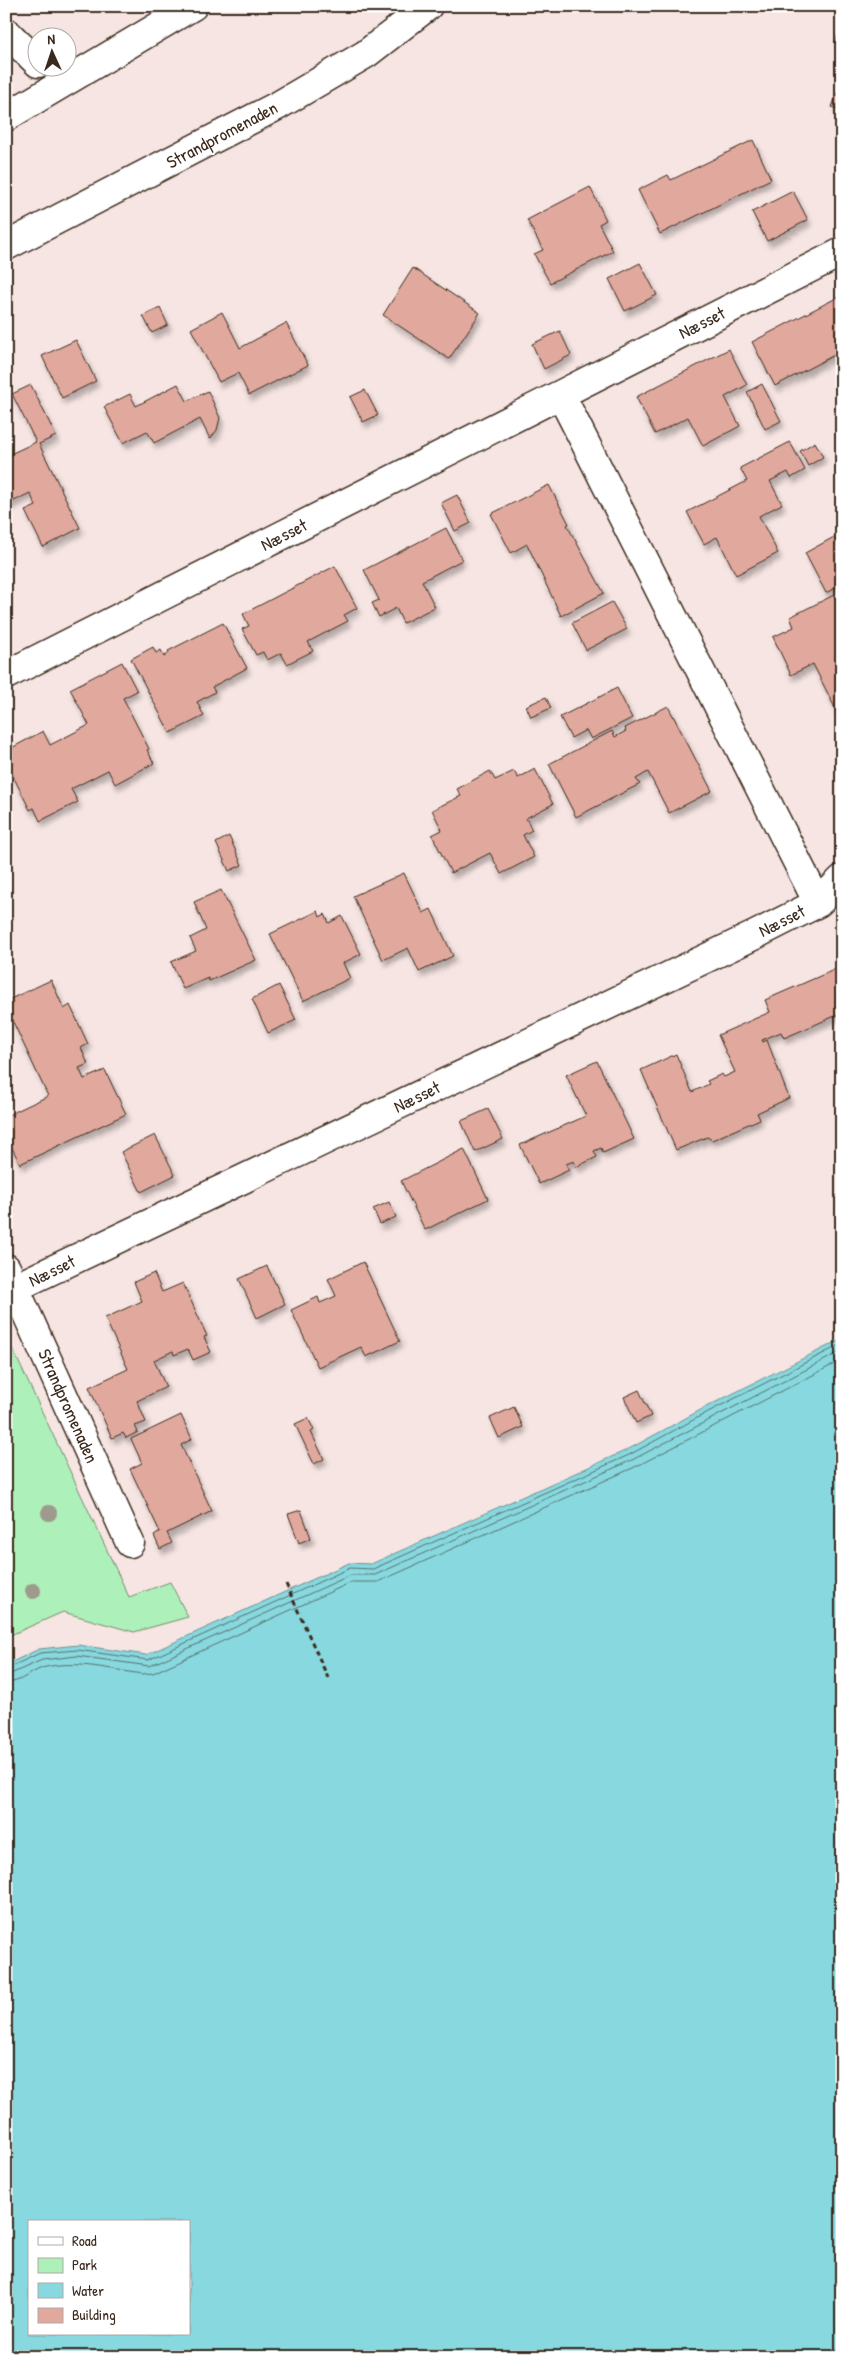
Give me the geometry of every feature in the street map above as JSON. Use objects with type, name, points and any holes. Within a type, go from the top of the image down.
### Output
[{"type":"street","points":[[78,63],[193,6]]},
{"type":"street","name":"Strandpromenaden","points":[[6,246],[280,105],[366,54],[428,6]]},
{"type":"street","points":[[6,32],[28,54]]},
{"type":"street","points":[[6,117],[48,78]]},
{"type":"street","name":"Næsset","points":[[6,675],[842,252]]},
{"type":"street","name":"Næsset","points":[[561,395],[818,903]]},
{"type":"street","name":"Næsset","points":[[9,1283],[755,935],[818,903],[842,879]]},
{"type":"street","name":"Strandpromenaden","points":[[9,1283],[130,1543]]},
{"type":"path","points":[[286,1584],[328,1678]]},
{"type":"green space","points":[[6,1335],[129,1597],[170,1582],[188,1617],[134,1632],[63,1612],[6,1637]]},
{"type":"water","points":[[842,1339],[842,2357],[6,2357],[6,1665],[39,1649],[78,1645],[146,1655],[349,1563],[371,1564],[627,1450],[706,1407]]},
{"type":"building","points":[[842,24],[842,44],[835,42]]},
{"type":"building","points":[[842,80],[842,123],[837,121],[841,111],[832,107]]},
{"type":"building","points":[[753,140],[771,179],[660,234],[638,190],[668,175],[671,180]]},
{"type":"building","points":[[590,187],[606,220],[599,224],[613,251],[550,283],[534,254],[543,250],[527,220]]},
{"type":"building","points":[[793,191],[808,220],[767,241],[752,212]]},
{"type":"building","points":[[640,263],[657,295],[625,311],[609,279]]},
{"type":"building","points":[[413,268],[480,313],[449,359],[383,315]]},
{"type":"building","points":[[842,295],[842,351],[775,386],[752,342]]},
{"type":"building","points":[[160,308],[168,325],[152,333],[143,316]]},
{"type":"building","points":[[222,312],[240,348],[286,323],[308,365],[249,395],[238,373],[219,382],[191,329]]},
{"type":"building","points":[[560,331],[571,355],[544,369],[532,344]]},
{"type":"building","points":[[76,340],[96,381],[62,398],[42,356]]},
{"type":"building","points":[[729,349],[747,385],[725,397],[740,426],[703,446],[688,417],[655,434],[636,397]]},
{"type":"building","points":[[178,384],[187,401],[208,391],[220,418],[217,430],[210,439],[200,419],[154,443],[147,431],[123,443],[104,407],[130,394],[136,406]]},
{"type":"building","points":[[762,384],[781,421],[765,429],[747,392]]},
{"type":"building","points":[[31,385],[56,436],[39,444],[80,528],[43,547],[25,511],[36,506],[30,493],[6,505],[6,456],[36,442],[12,394]]},
{"type":"building","points":[[365,390],[378,415],[363,422],[350,397]]},
{"type":"building","points":[[790,442],[805,470],[791,478],[788,472],[770,481],[782,504],[759,516],[778,553],[736,575],[717,537],[704,544],[687,512],[747,481],[740,468]]},
{"type":"building","points":[[815,442],[823,457],[808,466],[800,451]]},
{"type":"building","points":[[549,485],[569,524],[567,525],[604,593],[561,616],[527,544],[511,553],[491,514]]},
{"type":"building","points":[[457,495],[471,523],[455,531],[441,503]]},
{"type":"building","points":[[446,528],[462,560],[422,581],[435,607],[403,623],[396,608],[379,617],[372,603],[379,600],[364,570]]},
{"type":"building","points":[[834,537],[842,553],[842,584],[826,593],[805,553]]},
{"type":"building","points":[[335,566],[357,608],[344,615],[348,621],[308,642],[313,651],[287,664],[281,653],[267,660],[263,652],[256,655],[242,629],[249,626],[243,614]]},
{"type":"building","points":[[834,595],[842,612],[842,712],[838,714],[813,664],[791,675],[773,637],[794,627],[790,617]]},
{"type":"building","points":[[612,602],[627,629],[586,650],[572,623]]},
{"type":"building","points":[[223,623],[247,668],[212,687],[215,692],[197,702],[204,716],[170,733],[131,659],[153,647],[156,653],[161,650],[164,657],[169,653],[168,651]]},
{"type":"building","points":[[122,662],[137,691],[123,698],[149,749],[147,750],[154,763],[115,784],[108,770],[71,789],[78,802],[40,821],[34,808],[30,810],[8,766],[10,765],[6,759],[6,751],[43,731],[50,745],[89,725],[70,689]]},
{"type":"building","points":[[617,688],[632,718],[591,739],[586,730],[571,738],[560,717]]},
{"type":"building","points":[[546,697],[551,708],[531,717],[526,706]]},
{"type":"building","points":[[668,706],[712,791],[669,813],[648,772],[636,779],[640,784],[576,817],[549,764],[612,731],[615,737],[626,731],[625,728]]},
{"type":"building","points":[[535,769],[553,804],[526,818],[532,830],[523,835],[534,857],[501,874],[490,853],[451,873],[432,835],[442,830],[432,810],[461,796],[457,789],[490,771],[495,780],[514,771],[518,778]]},
{"type":"building","points":[[229,836],[242,865],[229,871],[216,843]]},
{"type":"building","points":[[404,873],[423,913],[431,909],[453,956],[419,972],[408,948],[383,960],[353,896]]},
{"type":"building","points":[[221,890],[256,960],[209,981],[208,978],[183,989],[171,962],[196,951],[190,938],[206,930],[194,902]]},
{"type":"building","points":[[318,911],[320,917],[325,914],[329,923],[342,916],[361,954],[343,963],[350,978],[303,1001],[270,934]]},
{"type":"building","points":[[836,969],[842,983],[842,1013],[784,1038],[781,1032],[762,1040],[763,1042],[767,1040],[789,1098],[757,1113],[760,1119],[712,1140],[707,1137],[676,1150],[641,1070],[676,1054],[692,1092],[709,1084],[707,1081],[722,1074],[724,1077],[735,1072],[718,1035],[770,1012],[765,1000]]},
{"type":"building","points":[[51,980],[64,1009],[70,1005],[88,1044],[81,1048],[88,1064],[79,1068],[84,1079],[105,1070],[126,1114],[20,1164],[6,1136],[6,1116],[48,1096],[6,1007],[6,1001]]},
{"type":"building","points":[[279,985],[296,1020],[268,1033],[252,999]]},
{"type":"building","points":[[597,1061],[634,1139],[603,1153],[601,1148],[594,1151],[597,1157],[576,1167],[574,1161],[566,1164],[569,1170],[539,1184],[520,1145],[586,1116],[566,1075]]},
{"type":"building","points":[[488,1109],[503,1139],[475,1152],[461,1121]]},
{"type":"building","points":[[155,1135],[175,1175],[141,1192],[121,1152]]},
{"type":"building","points":[[464,1149],[488,1199],[425,1230],[401,1181]]},
{"type":"building","points":[[389,1202],[396,1217],[380,1224],[373,1209]]},
{"type":"building","points":[[363,1262],[400,1341],[366,1357],[361,1347],[318,1367],[291,1310],[318,1297],[320,1303],[336,1296],[328,1279]]},
{"type":"building","points":[[267,1266],[285,1304],[257,1318],[239,1279]]},
{"type":"building","points":[[154,1273],[162,1292],[183,1283],[207,1336],[204,1337],[211,1352],[193,1360],[188,1349],[174,1355],[173,1351],[154,1360],[166,1387],[137,1401],[146,1422],[135,1426],[138,1432],[126,1438],[123,1433],[112,1438],[89,1387],[128,1369],[105,1318],[142,1301],[134,1282]]},
{"type":"building","points":[[639,1390],[651,1416],[636,1423],[624,1397]]},
{"type":"building","points":[[514,1407],[523,1427],[499,1438],[490,1418]]},
{"type":"building","points":[[181,1415],[192,1439],[181,1445],[212,1511],[167,1533],[172,1543],[160,1549],[154,1536],[160,1532],[130,1469],[142,1463],[131,1439]]},
{"type":"building","points":[[308,1418],[314,1430],[311,1432],[324,1459],[314,1464],[295,1424]]},
{"type":"building","points":[[301,1510],[311,1538],[299,1543],[288,1514]]}]
